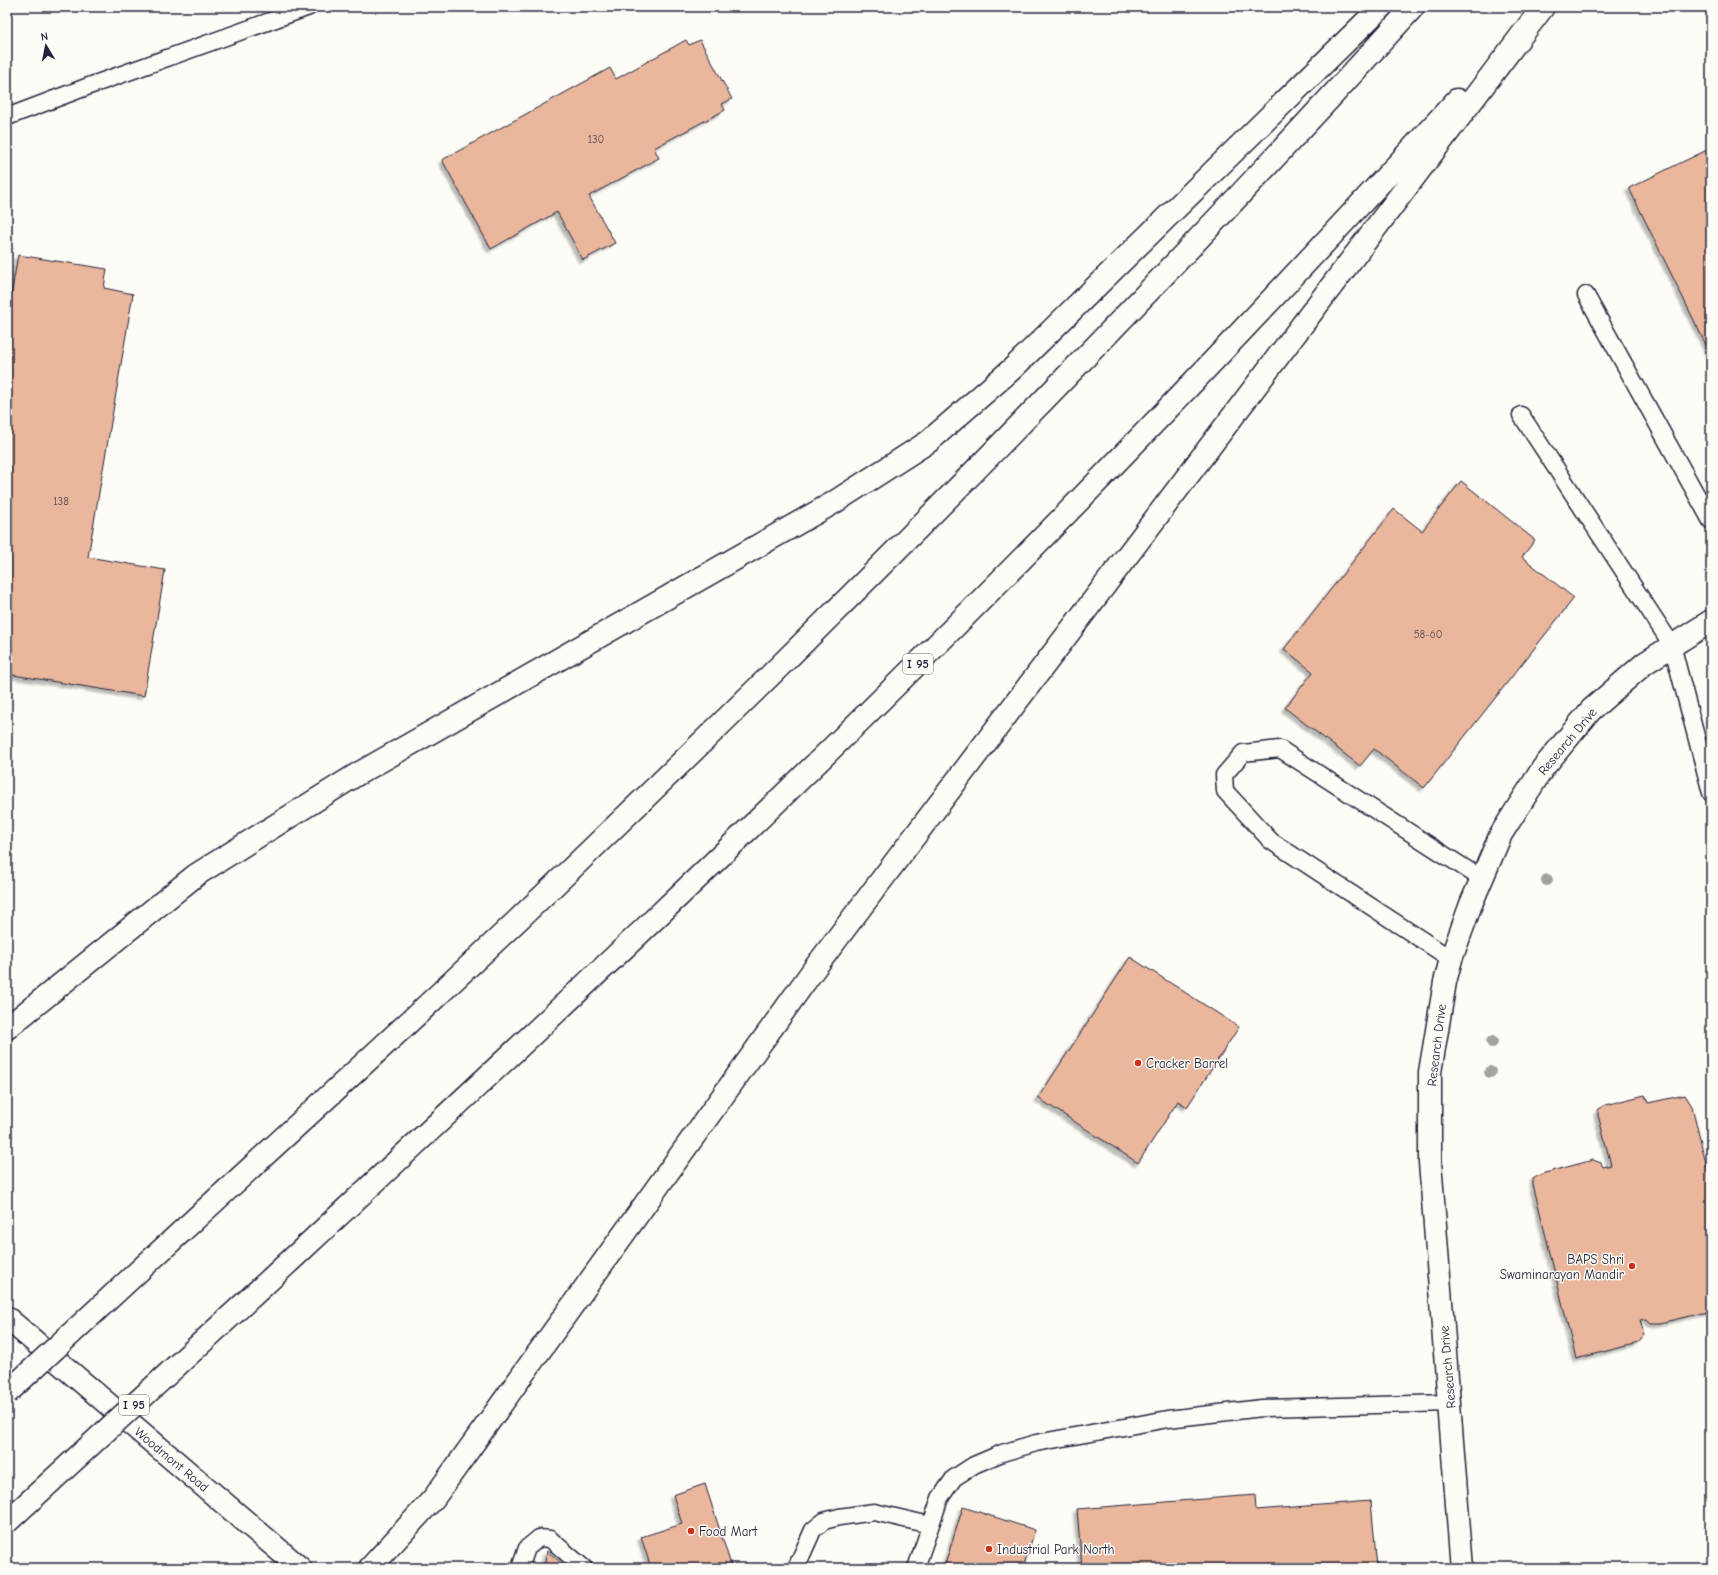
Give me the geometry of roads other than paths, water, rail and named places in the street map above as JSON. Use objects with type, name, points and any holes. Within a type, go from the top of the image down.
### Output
[{"type":"main road","points":[[7,1028],[196,875],[356,775],[833,503],[928,442],[1012,369],[1381,7]]},
{"type":"main road","points":[[7,1393],[593,848],[846,601],[1089,355],[1243,192],[1413,7]]},
{"type":"main road","points":[[370,1568],[434,1498],[814,969],[1542,7]]},
{"type":"main road","name":"I 95","points":[[7,1522],[262,1287],[667,908],[828,753],[997,585],[1242,331],[1542,7]]},
{"type":"main road","name":"Research Drive","points":[[1462,1568],[1430,1162],[1430,1072],[1445,982],[1451,959],[1471,904],[1501,834],[1543,768],[1591,710],[1645,663],[1711,621]]},
{"type":"main road","name":"Woodmont Road","points":[[7,1318],[300,1568]]},
{"type":"lane","points":[[7,117],[96,83],[309,7]]},
{"type":"lane","points":[[1586,295],[1711,521]]},
{"type":"lane","points":[[1521,415],[1672,645],[1711,794]]},
{"type":"lane","points":[[1451,959],[1271,841],[1225,791],[1224,775],[1243,753],[1280,749],[1482,879]]},
{"type":"lane","points":[[916,1568],[940,1498],[954,1478],[974,1465],[1002,1453],[1036,1443],[1168,1419],[1262,1408],[1450,1403]]},
{"type":"lane","points":[[796,1568],[812,1530],[824,1521],[839,1517],[874,1512],[930,1524]]},
{"type":"lane","points":[[520,1568],[527,1548],[539,1538],[550,1540],[584,1568]]},
{"type":"place","name":"Cracker Barrel","points":[[1138,1063]]},
{"type":"place","name":"BAPS Shri Swaminarayan Mandir","points":[[1632,1266]]},
{"type":"place","name":"Food Mart","points":[[691,1531]]},
{"type":"place","name":"Industrial Park North","points":[[989,1549]]}]
